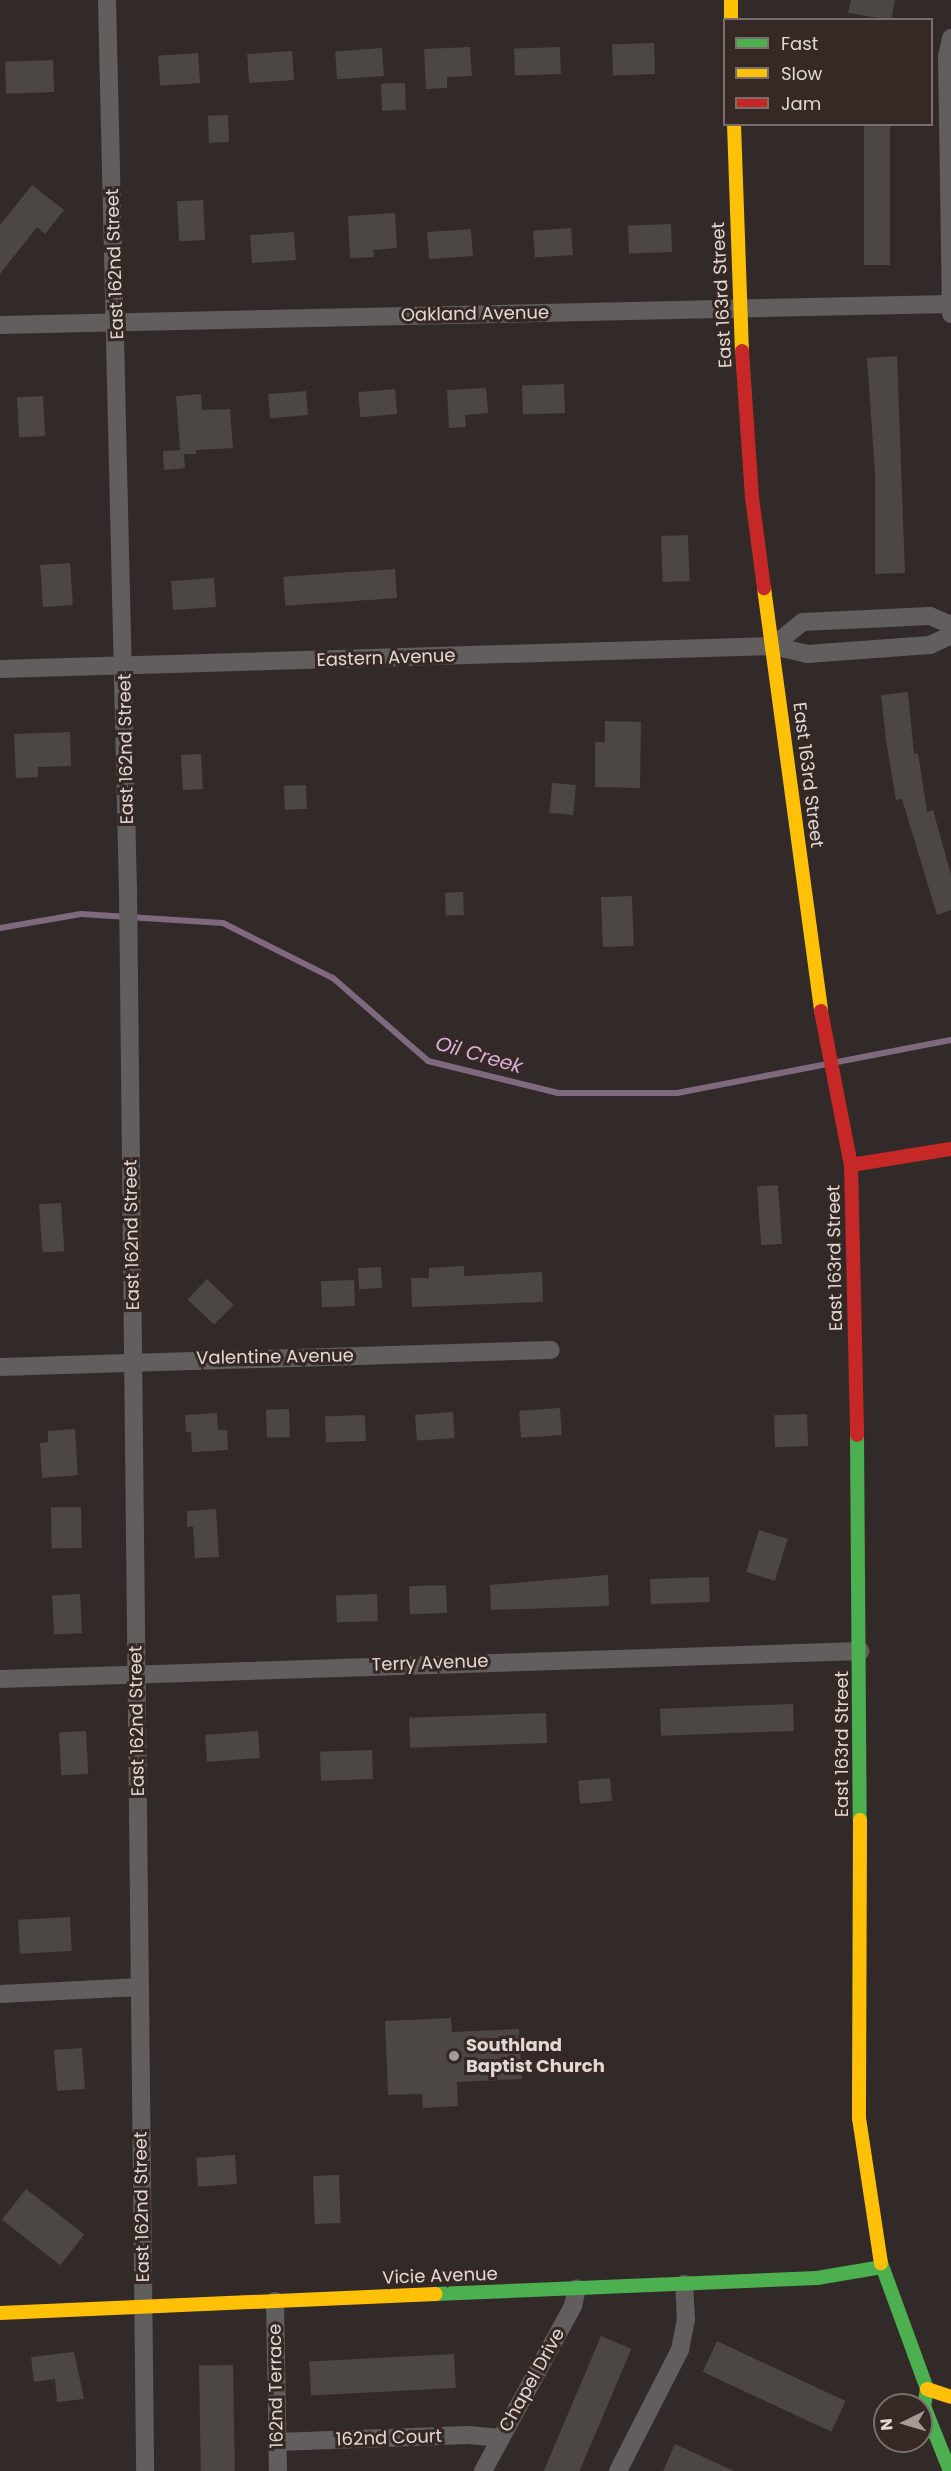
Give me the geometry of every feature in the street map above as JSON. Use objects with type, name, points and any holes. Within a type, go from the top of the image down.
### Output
[{"type":"street","name":"East 162nd Street","points":[[107,0],[117,322],[128,888],[145,2471]]},
{"type":"street","points":[[731,0],[731,18]]},
{"type":"street","points":[[951,38],[947,57],[951,314]]},
{"type":"street","name":"East 163rd Street","points":[[734,126],[739,307],[752,497],[819,1002],[838,1114],[851,1165],[861,1651],[859,2118],[882,2267],[927,2389],[924,2406],[950,2471]]},
{"type":"street","name":"Oakland Avenue","points":[[0,325],[951,304]]},
{"type":"street","points":[[773,646],[803,622],[930,616],[951,625]]},
{"type":"street","name":"Eastern Avenue","points":[[0,669],[773,646],[807,654],[930,645],[951,635]]},
{"type":"street","points":[[851,1165],[951,1149]]},
{"type":"street","name":"Valentine Avenue","points":[[0,1367],[133,1361],[550,1350]]},
{"type":"street","name":"Terry Avenue","points":[[0,1679],[136,1672],[861,1651]]},
{"type":"street","points":[[0,1994],[140,1987]]},
{"type":"street","name":"Vicie Avenue","points":[[0,2313],[817,2278],[882,2267]]},
{"type":"street","points":[[618,2471],[664,2388],[680,2350],[686,2320],[684,2284]]},
{"type":"street","name":"Chapel Drive","points":[[483,2471],[573,2306],[577,2288]]},
{"type":"street","name":"162nd Terrace","points":[[275,2301],[278,2471]]},
{"type":"street","points":[[927,2389],[951,2397]]},
{"type":"street","name":"162nd Court","points":[[278,2442],[468,2435],[501,2438]]},
{"type":"building","points":[[851,0],[895,0],[891,18],[848,13]]},
{"type":"building","points":[[654,43],[655,74],[613,75],[612,44]]},
{"type":"building","points":[[470,47],[472,76],[447,77],[447,88],[426,89],[424,49]]},
{"type":"building","points":[[560,47],[561,74],[515,76],[514,49]]},
{"type":"building","points":[[382,48],[384,76],[337,79],[335,51]]},
{"type":"building","points":[[292,51],[294,80],[249,83],[247,54]]},
{"type":"building","points":[[198,53],[200,83],[160,86],[158,56]]},
{"type":"building","points":[[53,60],[54,92],[6,94],[5,62]]},
{"type":"building","points":[[405,83],[406,110],[382,111],[381,84]]},
{"type":"building","points":[[228,115],[229,142],[209,143],[208,116]]},
{"type":"building","points":[[864,126],[890,126],[890,265],[864,265]]},
{"type":"building","points":[[32,185],[64,210],[45,234],[37,227],[0,274],[0,225]]},
{"type":"building","points":[[203,200],[205,240],[179,241],[177,201]]},
{"type":"building","points":[[395,213],[397,248],[373,250],[374,257],[350,258],[348,216]]},
{"type":"building","points":[[671,224],[672,252],[629,253],[628,226]]},
{"type":"building","points":[[571,228],[573,255],[535,258],[533,231]]},
{"type":"building","points":[[471,229],[473,256],[429,259],[427,232]]},
{"type":"building","points":[[294,232],[296,260],[252,263],[250,235]]},
{"type":"building","points":[[897,356],[905,573],[875,574],[875,473],[867,358]]},
{"type":"building","points":[[564,384],[565,413],[523,414],[522,385]]},
{"type":"building","points":[[486,388],[488,413],[465,415],[466,427],[449,428],[447,390]]},
{"type":"building","points":[[395,389],[397,414],[360,417],[358,392]]},
{"type":"building","points":[[306,391],[308,415],[270,418],[268,394]]},
{"type":"building","points":[[201,394],[202,410],[230,409],[233,448],[196,450],[196,454],[184,454],[185,468],[164,470],[163,451],[180,450],[176,396]]},
{"type":"building","points":[[43,396],[45,436],[19,437],[17,397]]},
{"type":"building","points":[[688,535],[690,581],[663,582],[661,536]]},
{"type":"building","points":[[70,563],[73,605],[43,607],[40,565]]},
{"type":"building","points":[[395,569],[397,598],[285,606],[283,577]]},
{"type":"building","points":[[214,578],[216,607],[173,610],[171,581]]},
{"type":"building","points":[[908,692],[914,754],[918,753],[927,812],[933,810],[951,875],[951,910],[937,915],[902,799],[896,800],[886,740],[881,695]]},
{"type":"building","points":[[605,721],[641,722],[640,788],[595,787],[595,742],[605,742]]},
{"type":"building","points":[[70,732],[71,766],[38,767],[38,777],[16,778],[14,734]]},
{"type":"building","points":[[201,754],[203,789],[183,790],[181,755]]},
{"type":"building","points":[[552,783],[576,785],[573,815],[549,813]]},
{"type":"building","points":[[306,785],[307,809],[285,810],[284,786]]},
{"type":"building","points":[[463,892],[464,915],[446,916],[445,893]]},
{"type":"building","points":[[632,896],[634,946],[603,947],[601,897]]},
{"type":"building","points":[[778,1185],[782,1244],[761,1245],[757,1186]]},
{"type":"building","points":[[61,1203],[64,1251],[42,1252],[39,1205]]},
{"type":"building","points":[[464,1266],[464,1276],[542,1272],[543,1302],[412,1307],[411,1278],[429,1278],[429,1268]]},
{"type":"building","points":[[381,1267],[382,1288],[359,1289],[358,1268]]},
{"type":"building","points":[[207,1279],[234,1305],[214,1325],[188,1299]]},
{"type":"building","points":[[354,1280],[355,1306],[322,1307],[321,1281]]},
{"type":"building","points":[[560,1408],[562,1435],[521,1438],[519,1411]]},
{"type":"building","points":[[289,1409],[290,1437],[267,1438],[266,1410]]},
{"type":"building","points":[[453,1412],[455,1438],[417,1441],[415,1415]]},
{"type":"building","points":[[217,1413],[218,1430],[227,1430],[228,1450],[192,1452],[191,1432],[186,1432],[185,1415]]},
{"type":"building","points":[[807,1414],[808,1446],[775,1447],[774,1415]]},
{"type":"building","points":[[365,1415],[366,1441],[326,1442],[325,1416]]},
{"type":"building","points":[[75,1429],[78,1475],[42,1478],[40,1443],[48,1442],[48,1431]]},
{"type":"building","points":[[81,1507],[82,1548],[52,1549],[51,1508]]},
{"type":"building","points":[[216,1509],[219,1557],[195,1558],[193,1526],[187,1527],[187,1511]]},
{"type":"building","points":[[759,1530],[788,1539],[775,1581],[746,1572]]},
{"type":"building","points":[[608,1575],[609,1606],[491,1610],[490,1585]]},
{"type":"building","points":[[709,1577],[710,1602],[651,1604],[650,1579]]},
{"type":"building","points":[[446,1585],[447,1613],[410,1614],[409,1586]]},
{"type":"building","points":[[80,1594],[82,1633],[54,1634],[52,1595]]},
{"type":"building","points":[[377,1594],[378,1621],[337,1622],[336,1595]]},
{"type":"building","points":[[793,1704],[794,1731],[661,1736],[660,1709]]},
{"type":"building","points":[[546,1713],[547,1743],[410,1748],[409,1718]]},
{"type":"building","points":[[86,1731],[88,1774],[61,1775],[59,1732]]},
{"type":"building","points":[[258,1731],[260,1758],[207,1762],[205,1735]]},
{"type":"building","points":[[372,1750],[373,1779],[321,1781],[320,1752]]},
{"type":"building","points":[[610,1778],[612,1801],[580,1804],[578,1781]]},
{"type":"building","points":[[70,1917],[72,1951],[20,1954],[18,1920]]},
{"type":"building","name":"Southland Baptist Church","points":[[451,2018],[452,2032],[519,2029],[522,2079],[457,2082],[458,2106],[423,2108],[422,2094],[388,2095],[385,2021]]},
{"type":"building","points":[[82,2048],[85,2089],[57,2091],[54,2050]]},
{"type":"building","points":[[235,2155],[237,2184],[198,2187],[196,2158]]},
{"type":"building","points":[[339,2175],[341,2223],[315,2224],[313,2176]]},
{"type":"building","points":[[26,2189],[84,2235],[60,2265],[2,2220]]},
{"type":"building","points":[[601,2336],[631,2349],[580,2471],[544,2471]]},
{"type":"building","points":[[717,2341],[846,2401],[831,2432],[703,2372]]},
{"type":"building","points":[[74,2352],[84,2399],[57,2402],[55,2379],[34,2382],[31,2357]]},
{"type":"building","points":[[454,2354],[456,2388],[311,2396],[309,2362]]},
{"type":"building","points":[[233,2365],[235,2471],[201,2471],[199,2366]]},
{"type":"building","points":[[675,2444],[734,2471],[663,2471]]},
{"type":"waterway","name":"Oil Creek","points":[[0,928],[81,914],[223,923],[333,978],[428,1061],[558,1093],[677,1093],[827,1064]]},
{"type":"waterway","name":"Oil Creek","points":[[837,1062],[951,1040]]},
{"type":"traffic: fast","points":[[857,1435],[860,1820]]},
{"type":"traffic: fast","points":[[881,2263],[927,2389],[924,2406],[950,2471]]},
{"type":"traffic: fast","points":[[436,2294],[817,2278],[882,2267]]},
{"type":"traffic: slow","points":[[731,0],[731,18]]},
{"type":"traffic: slow","points":[[734,126],[742,351]]},
{"type":"traffic: slow","points":[[764,588],[821,1011]]},
{"type":"traffic: slow","points":[[860,1820],[859,2118],[881,2263]]},
{"type":"traffic: slow","points":[[0,2313],[436,2294]]},
{"type":"traffic: slow","points":[[927,2389],[951,2397]]},
{"type":"traffic: jam","points":[[742,351],[752,497],[764,588]]},
{"type":"traffic: jam","points":[[821,1011],[851,1165],[857,1435]]},
{"type":"traffic: jam","points":[[851,1165],[951,1149]]},
{"type":"place","name":"Southland Baptist Church","points":[[454,2056]]}]
